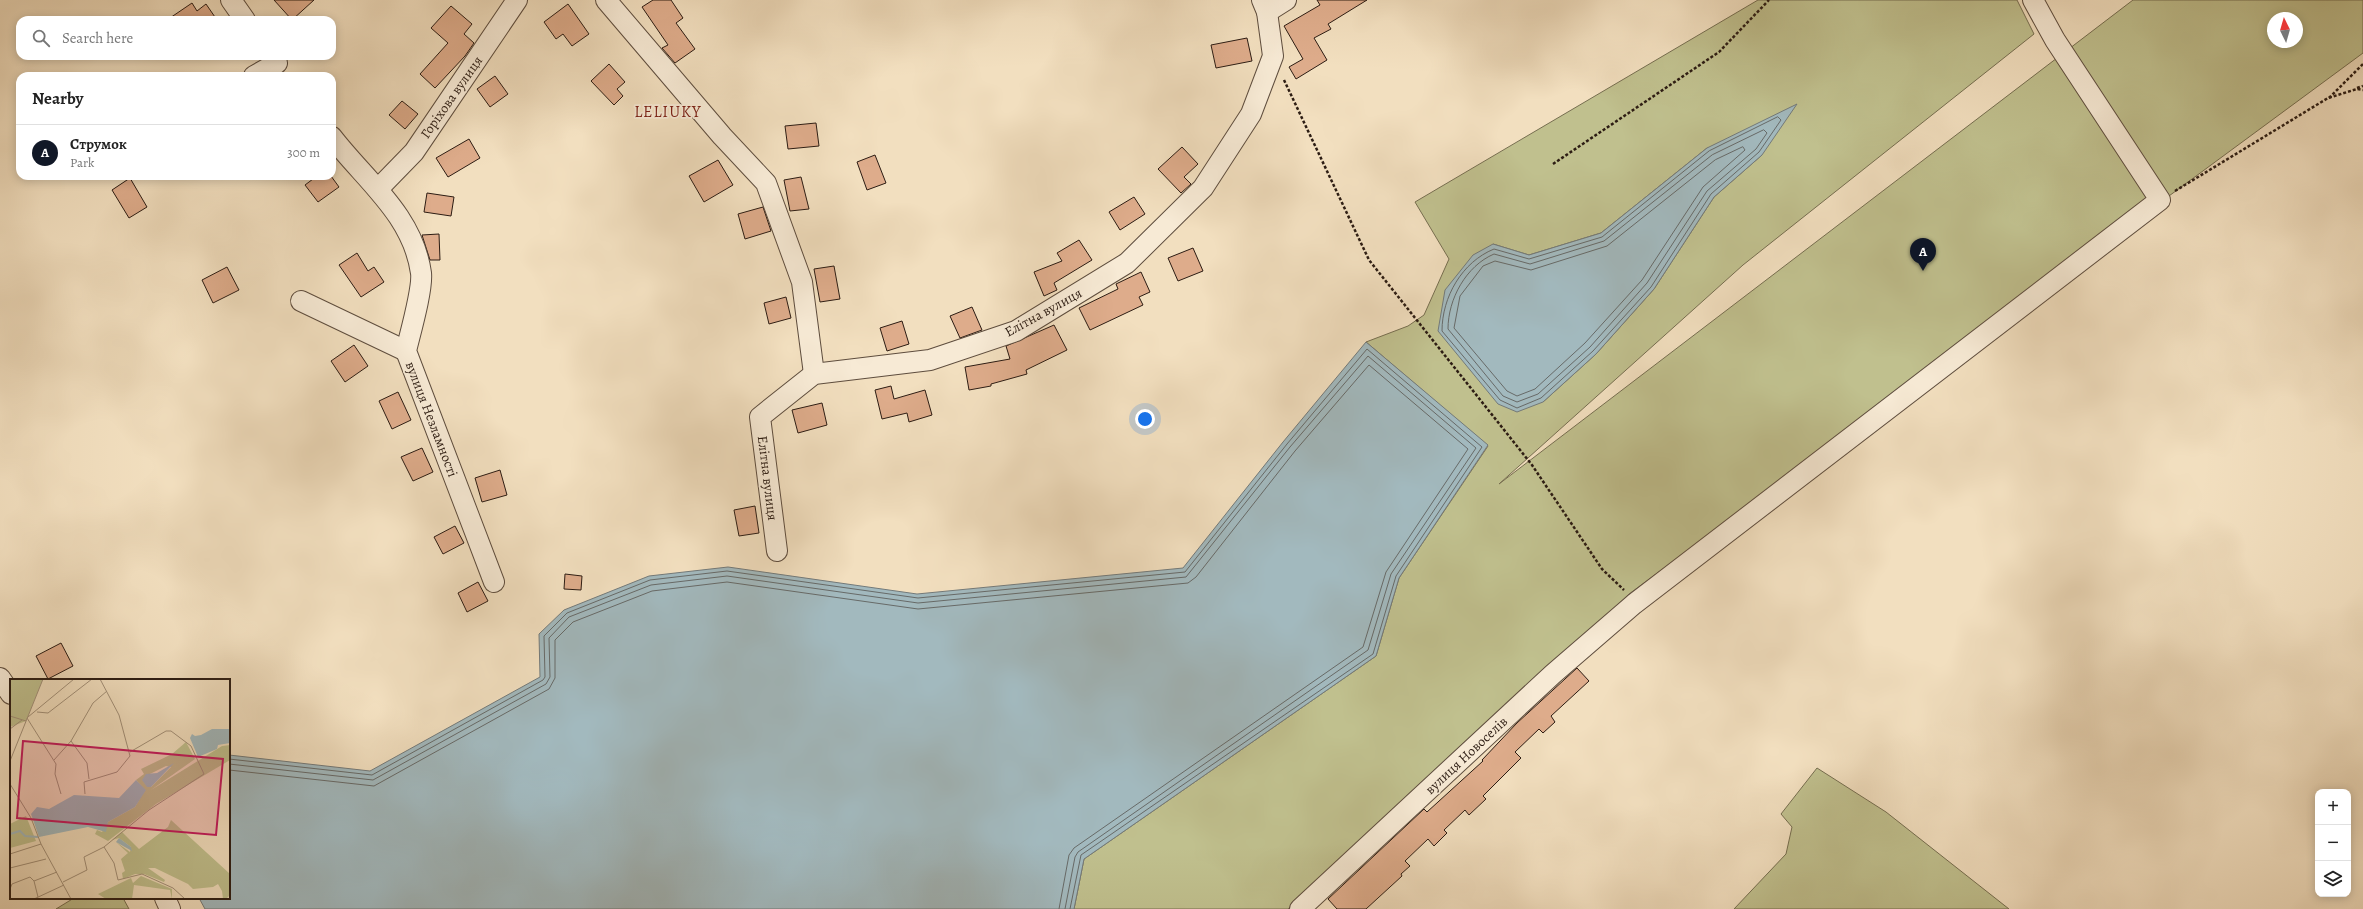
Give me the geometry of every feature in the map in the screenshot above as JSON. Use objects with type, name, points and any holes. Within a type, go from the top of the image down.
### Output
[{"type":"street","points":[[231,0],[242,16]]},
{"type":"street","name":"Горіхова вулиця","points":[[378,189],[414,152],[516,0]]},
{"type":"street","points":[[606,0],[722,136],[766,183],[802,282],[814,374]]},
{"type":"street","name":"Елітна вулиця","points":[[777,551],[760,417],[814,374],[930,360],[1016,331],[1128,263],[1204,188],[1251,114],[1273,56],[1264,6],[1286,0]]},
{"type":"street","points":[[2033,0],[2055,40],[2160,200]]},
{"type":"street","points":[[263,72],[279,65]]},
{"type":"street","name":"вулиця Незламності","points":[[336,142],[378,189],[409,233],[421,274],[406,351],[494,582]]},
{"type":"street","name":"вулиця Новоселів","points":[[1300,909],[1547,680],[1634,604],[1725,536],[2160,200]]},
{"type":"street","points":[[301,301],[406,351]]},
{"type":"street","points":[[0,678],[10,693]]},
{"type":"street","points":[[165,899],[170,909]]},
{"type":"path","points":[[1553,164],[1719,52],[1769,0]]},
{"type":"path","points":[[1273,56],[1369,260],[1532,465],[1602,569],[1629,594],[1634,604]]},
{"type":"path","points":[[2160,200],[2328,98],[2363,64]]},
{"type":"path","points":[[2328,98],[2363,86]]},
{"type":"path","points":[[2357,89],[2363,90]]},
{"type":"green space","points":[[1758,0],[2017,0],[2034,34],[1743,265],[1499,484],[2133,0],[2363,0],[2363,53],[1629,594],[1590,632],[1288,909],[1074,909],[1084,859],[1376,656],[1399,578],[1488,446],[1366,342],[1408,326],[1424,315],[1449,259],[1415,202]],"holes":[[[1707,148],[1762,155],[1714,197],[1654,289],[1596,354],[1543,402],[1493,244],[1529,255],[1601,233]]]},
{"type":"green space","points":[[1817,768],[1886,812],[2009,909],[1734,909],[1786,854],[1792,827],[1781,814]]},
{"type":"green space","points":[[72,899],[124,899],[129,909],[56,909]]},
{"type":"water","points":[[1797,104],[1762,155],[1714,197],[1654,289],[1596,354],[1543,402],[1517,412],[1498,404],[1438,331],[1445,290],[1473,255],[1493,244],[1529,255],[1601,233],[1707,148]]},
{"type":"water","points":[[1366,342],[1488,445],[1399,578],[1376,656],[1084,859],[1074,909],[205,909],[200,899],[230,899],[230,755],[370,771],[540,677],[539,634],[564,610],[649,576],[728,567],[917,594],[1183,568],[1283,442]]},
{"type":"building","points":[[274,0],[314,0],[296,16],[288,16]]},
{"type":"building","points":[[653,0],[671,0],[683,18],[676,23],[695,49],[675,63],[662,48],[668,45],[642,7]]},
{"type":"building","points":[[1317,0],[1367,0],[1328,24],[1331,29],[1314,38],[1327,60],[1296,79],[1289,67],[1303,59],[1284,26],[1320,5]]},
{"type":"building","points":[[192,3],[197,11],[206,4],[214,16],[173,16]]},
{"type":"building","points":[[568,4],[589,34],[572,46],[563,34],[556,39],[544,22]]},
{"type":"building","points":[[451,6],[472,24],[464,34],[474,43],[465,56],[435,88],[420,74],[448,43],[431,28]]},
{"type":"building","points":[[1247,38],[1252,61],[1216,68],[1211,45]]},
{"type":"building","points":[[609,64],[625,82],[617,89],[623,96],[614,105],[591,81]]},
{"type":"building","points":[[495,76],[508,94],[490,107],[477,89]]},
{"type":"building","points":[[402,101],[418,114],[405,129],[389,115]]},
{"type":"building","points":[[816,123],[819,146],[788,149],[785,126]]},
{"type":"building","points":[[469,139],[480,158],[448,177],[436,158]]},
{"type":"building","points":[[1182,147],[1198,164],[1184,177],[1191,184],[1181,193],[1158,169]]},
{"type":"building","points":[[875,155],[886,183],[867,190],[857,162]]},
{"type":"building","points":[[718,160],[733,185],[704,202],[689,176]]},
{"type":"building","points":[[801,177],[809,209],[790,211],[784,180]]},
{"type":"building","points":[[127,180],[131,180],[147,207],[129,218],[112,190]]},
{"type":"building","points":[[312,180],[334,180],[339,187],[318,202],[305,185]]},
{"type":"building","points":[[427,193],[454,197],[451,216],[424,212]]},
{"type":"building","points":[[1134,197],[1145,214],[1120,230],[1109,212]]},
{"type":"building","points":[[763,207],[771,231],[745,239],[738,214]]},
{"type":"building","points":[[439,234],[440,260],[430,260],[422,235]]},
{"type":"building","points":[[1079,240],[1092,260],[1054,283],[1057,290],[1044,296],[1034,272],[1062,261],[1057,253]]},
{"type":"building","points":[[1193,248],[1203,271],[1178,281],[1168,258]]},
{"type":"building","points":[[357,253],[368,271],[374,267],[384,282],[361,297],[339,265]]},
{"type":"building","points":[[834,266],[840,299],[820,302],[814,269]]},
{"type":"building","points":[[227,267],[239,290],[213,303],[202,280]]},
{"type":"building","points":[[1141,272],[1150,292],[1139,297],[1143,305],[1090,330],[1079,308],[1118,289],[1116,284]]},
{"type":"building","points":[[786,297],[791,318],[769,324],[764,303]]},
{"type":"building","points":[[972,307],[982,330],[960,338],[950,316]]},
{"type":"building","points":[[902,321],[909,344],[887,351],[880,328]]},
{"type":"building","points":[[1054,325],[1067,350],[1026,370],[1027,374],[991,384],[991,386],[969,390],[965,367],[1010,359],[1006,346]]},
{"type":"building","points":[[354,345],[368,366],[345,382],[331,361]]},
{"type":"building","points":[[891,386],[894,399],[925,390],[932,415],[909,422],[907,413],[882,419],[875,390]]},
{"type":"building","points":[[398,392],[411,420],[392,429],[379,401]]},
{"type":"building","points":[[822,403],[827,425],[798,433],[792,410]]},
{"type":"building","points":[[422,448],[433,472],[413,481],[401,457]]},
{"type":"building","points":[[500,470],[507,495],[482,502],[475,478]]},
{"type":"building","points":[[755,506],[759,533],[739,536],[734,510]]},
{"type":"building","points":[[455,526],[464,543],[443,554],[434,537]]},
{"type":"building","points":[[565,574],[582,576],[581,590],[564,589]]},
{"type":"building","points":[[478,582],[488,601],[467,612],[458,593]]},
{"type":"building","points":[[61,643],[73,666],[48,679],[36,656]]},
{"type":"building","points":[[1577,668],[1589,681],[1551,716],[1555,722],[1543,733],[1539,729],[1515,752],[1521,758],[1483,796],[1486,799],[1469,815],[1465,810],[1444,830],[1447,833],[1434,846],[1428,839],[1405,861],[1410,866],[1401,874],[1402,876],[1366,909],[1337,909],[1328,899],[1424,809],[1427,812],[1483,761],[1482,760],[1517,723]]},
{"type":"place","name":"Струмок","points":[[1923,271]]},
{"type":"district","name":"LELIUKY","points":[[668,111]]}]
